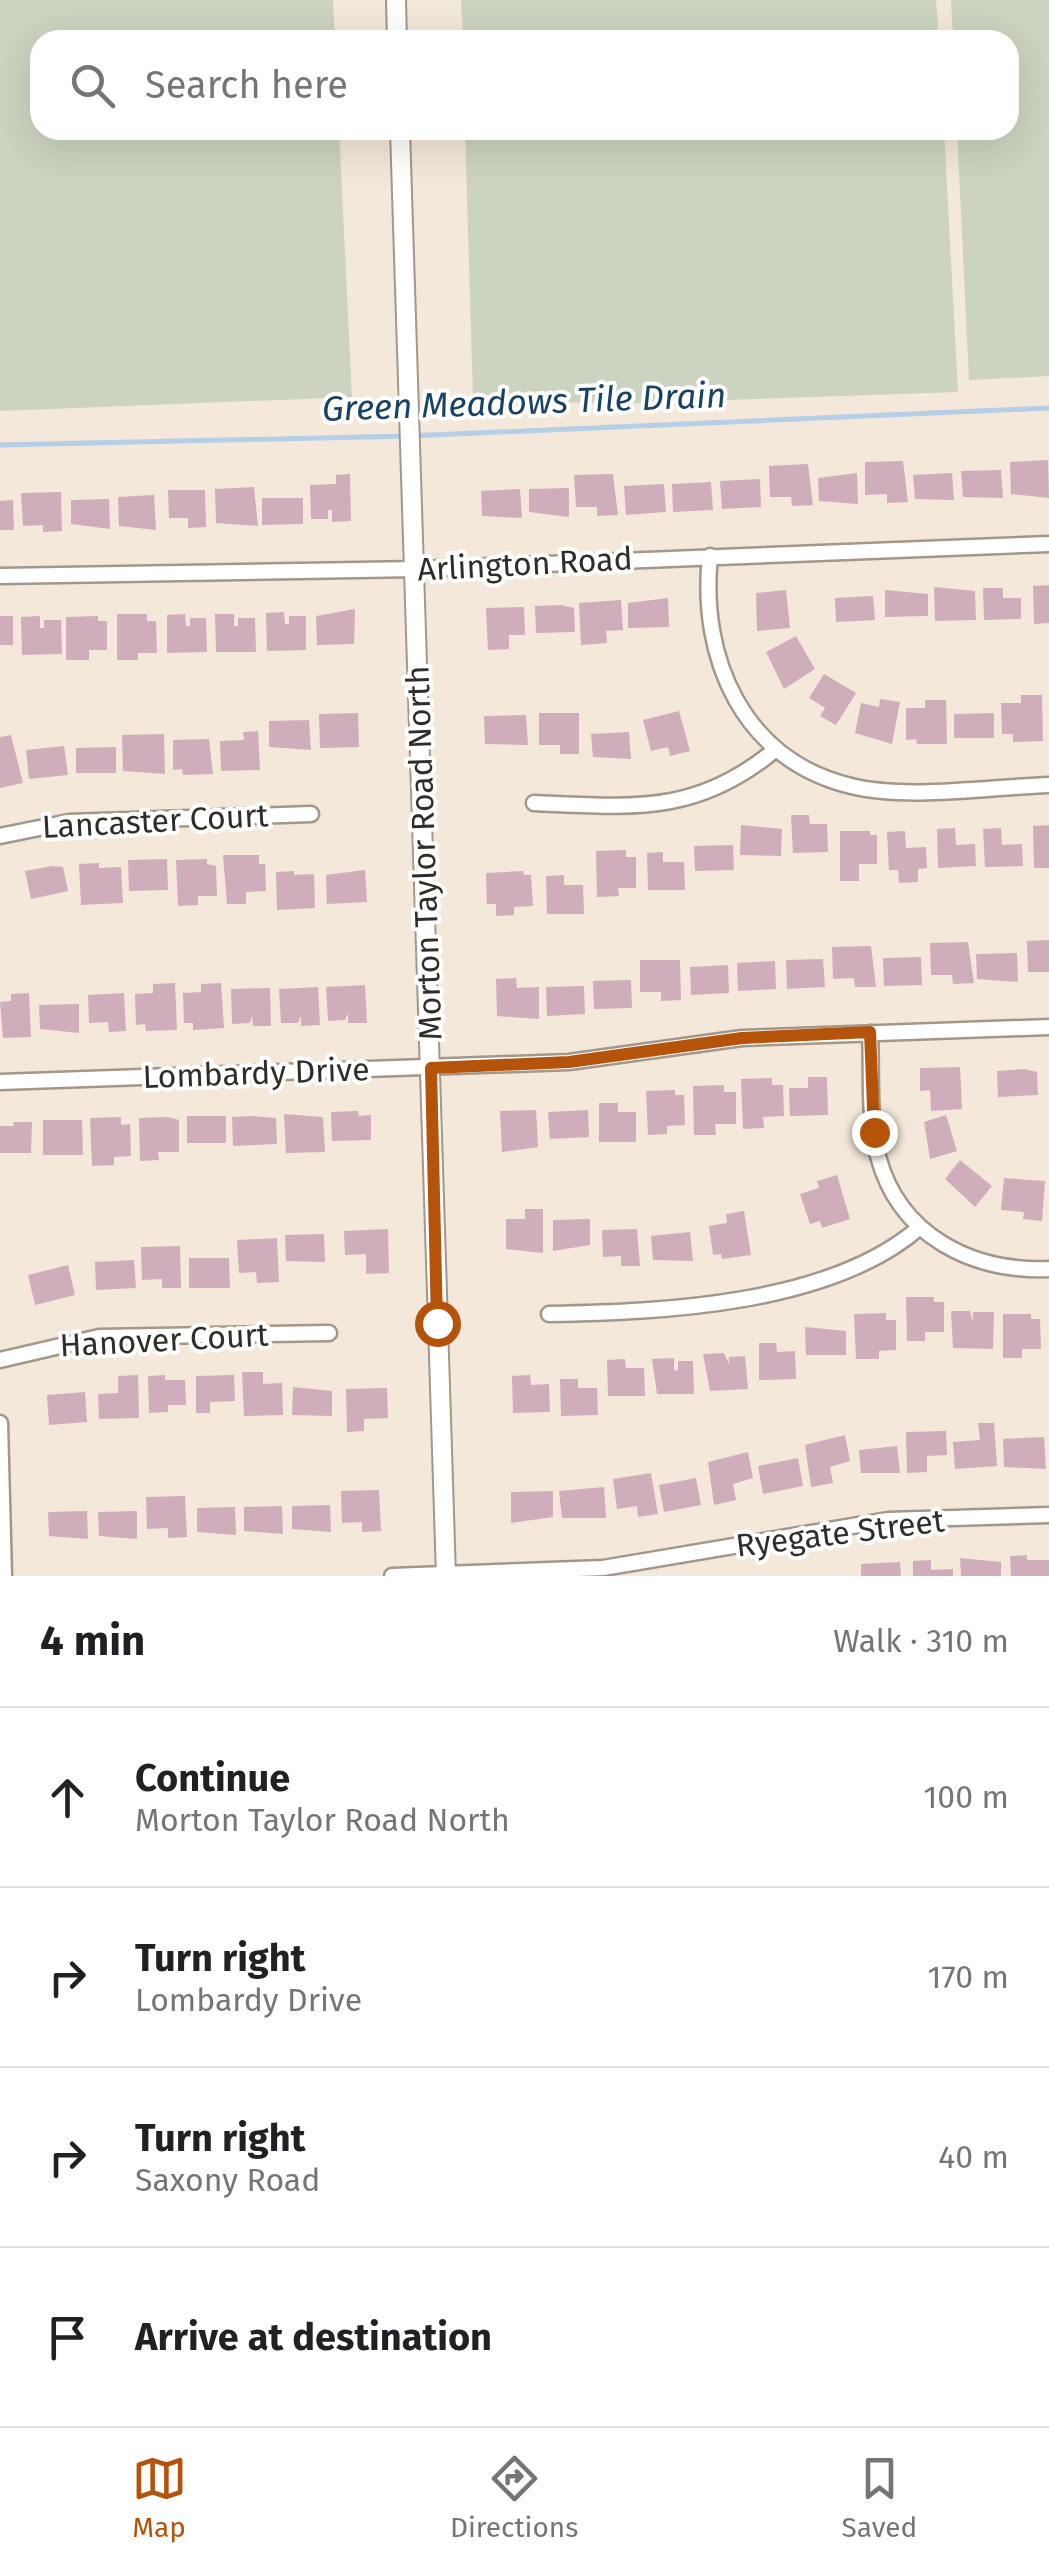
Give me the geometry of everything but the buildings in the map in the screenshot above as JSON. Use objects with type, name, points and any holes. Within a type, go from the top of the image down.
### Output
[{"type":"street","points":[[396,0],[397,30]]},
{"type":"street","name":"Morton Taylor Road North","points":[[400,140],[417,569],[446,1575]]},
{"type":"street","name":"Arlington Road","points":[[0,576],[417,569],[1049,544]]},
{"type":"street","points":[[710,556],[707,613],[718,665],[742,714],[776,750],[826,778],[882,790],[1049,785]]},
{"type":"street","points":[[534,804],[647,808],[674,803],[726,784],[776,750]]},
{"type":"street","name":"Lancaster Court","points":[[0,836],[69,822],[310,814]]},
{"type":"street","name":"Lombardy Drive","points":[[0,1082],[569,1062],[742,1038],[1049,1027]]},
{"type":"street","points":[[870,1032],[878,1154],[895,1196],[938,1242],[979,1262],[1006,1269],[1049,1269]]},
{"type":"street","points":[[549,1314],[662,1312],[740,1300],[877,1257],[920,1227]]},
{"type":"street","name":"Hanover Court","points":[[0,1360],[100,1337],[329,1333]]},
{"type":"street","points":[[0,1424],[4,1576]]},
{"type":"street","name":"Ryegate Street","points":[[392,1576],[603,1568],[888,1520],[1049,1515]]},
{"type":"green space","points":[[0,0],[333,0],[334,30],[30,30],[30,140],[339,140],[352,397],[0,411]]},
{"type":"green space","points":[[461,0],[936,0],[938,30],[462,30]]},
{"type":"green space","points":[[951,0],[1049,0],[1049,376],[969,380],[957,140],[1019,140],[1019,30],[952,30]]},
{"type":"green space","points":[[465,140],[945,140],[958,392],[609,404],[473,398]]},
{"type":"waterway","name":"Green Meadows Tile Drain","points":[[0,445],[408,436],[1049,408]]},
{"type":"route","points":[[437,1323],[431,1068],[569,1062],[742,1038],[870,1032],[874,1132]]}]
